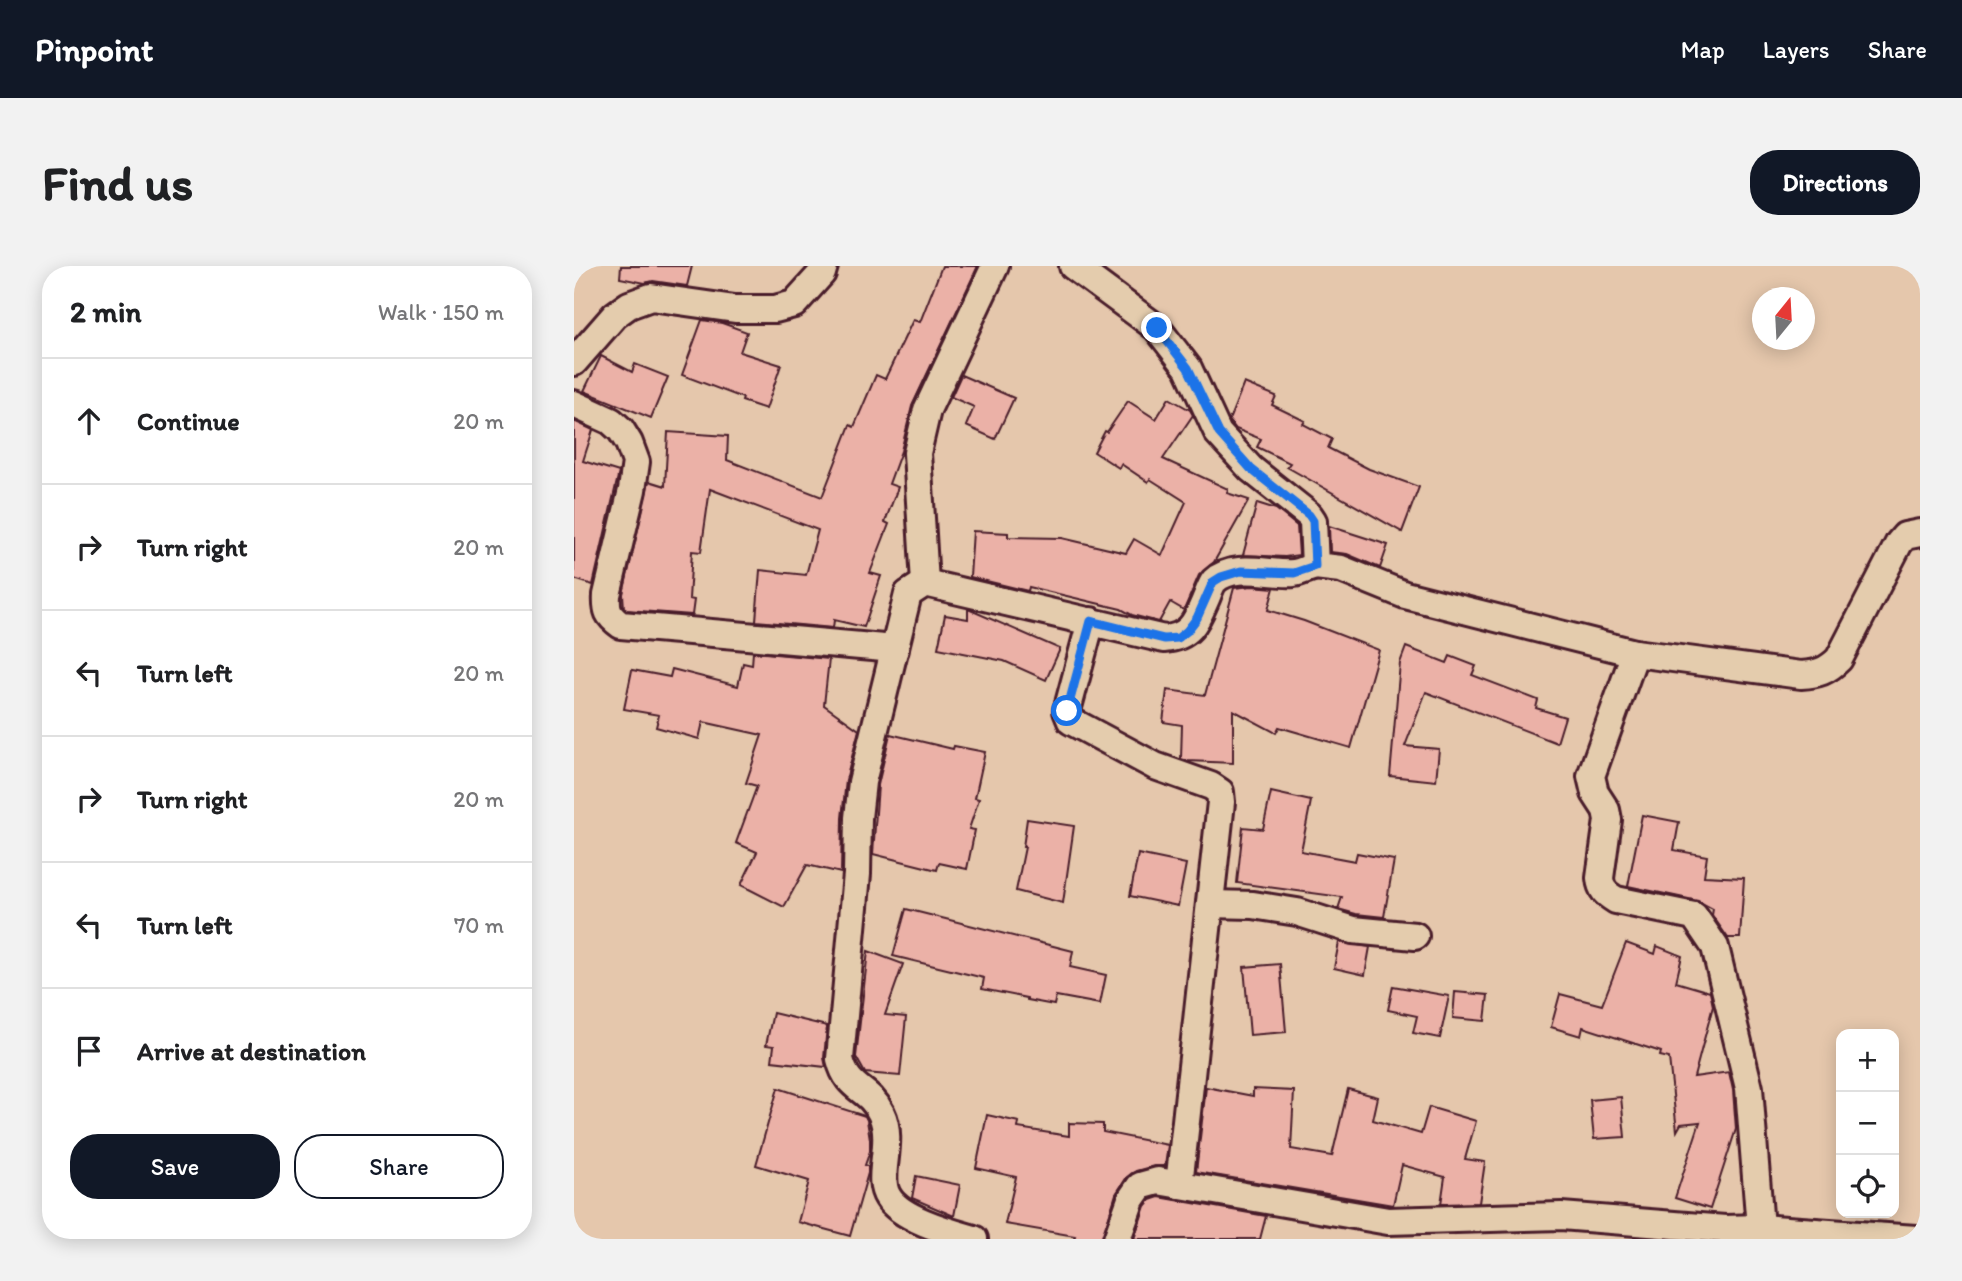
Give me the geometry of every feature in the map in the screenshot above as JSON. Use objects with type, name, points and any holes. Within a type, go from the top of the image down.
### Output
[{"type":"street","points":[[574,362],[614,315],[629,305],[651,297],[735,309],[775,309],[794,304],[822,273],[824,266]]},
{"type":"street","points":[[925,583],[917,453],[927,410],[995,266]]},
{"type":"street","points":[[1073,266],[1157,328],[1188,368],[1219,433],[1251,469],[1309,515],[1313,521],[1315,566]]},
{"type":"street","points":[[574,404],[611,421],[621,430],[636,462],[607,595],[606,611],[612,619],[621,625],[895,649]]},
{"type":"street","points":[[974,1239],[944,1230],[903,1212],[888,1197],[883,1186],[886,1148],[882,1115],[872,1097],[850,1083],[841,1059],[858,874],[858,818],[862,782],[908,594],[925,583],[1164,639],[1178,638],[1187,631],[1197,618],[1213,582],[1221,577],[1241,571],[1294,573],[1315,566],[1341,569],[1405,595],[1635,653],[1801,675],[1819,674],[1839,659],[1899,543],[1905,536],[1920,533]]},
{"type":"street","points":[[1091,621],[1067,711],[1071,721],[1155,766],[1211,786],[1220,792],[1179,1185]]},
{"type":"street","points":[[1635,653],[1591,776],[1595,793],[1606,810],[1608,820],[1601,886],[1605,893],[1616,900],[1694,916],[1715,947],[1749,1088],[1760,1228]]},
{"type":"street","points":[[1210,904],[1253,905],[1297,912],[1353,930],[1415,936]]},
{"type":"street","points":[[1117,1239],[1130,1199],[1140,1186],[1158,1181],[1388,1221],[1561,1216],[1725,1229],[1760,1228],[1916,1239]]},
{"type":"building","points":[[621,266],[692,266],[687,286],[620,278]]},
{"type":"building","points":[[942,266],[978,266],[912,406],[901,451],[889,484],[898,487],[885,522],[889,524],[870,573],[881,576],[864,627],[834,620],[833,628],[756,621],[760,570],[806,575],[818,530],[710,489],[701,552],[692,551],[689,599],[694,600],[692,615],[624,608],[623,594],[649,481],[665,486],[668,432],[728,436],[727,460],[822,497],[850,425],[854,427],[876,375],[885,379],[913,320],[920,322]]},
{"type":"building","points":[[702,320],[722,323],[747,332],[740,352],[781,365],[766,409],[682,375]]},
{"type":"building","points":[[601,356],[632,372],[635,364],[668,377],[651,418],[584,391]]},
{"type":"building","points":[[961,375],[1014,398],[995,439],[966,426],[974,407],[951,397]]},
{"type":"building","points":[[1244,383],[1276,396],[1272,405],[1305,421],[1303,424],[1332,439],[1328,448],[1369,469],[1419,487],[1402,532],[1287,467],[1290,463],[1257,447],[1261,439],[1236,429],[1229,420]]},
{"type":"building","points":[[1169,398],[1190,410],[1193,415],[1163,459],[1228,489],[1227,493],[1249,500],[1214,562],[1199,575],[1184,610],[1170,602],[1159,622],[1132,615],[1121,609],[1029,587],[1028,591],[970,577],[973,531],[1008,533],[1008,537],[1062,538],[1126,553],[1134,539],[1162,555],[1186,502],[1150,479],[1148,482],[1121,464],[1119,468],[1094,452],[1105,431],[1107,432],[1128,401],[1156,419]]},
{"type":"building","points":[[574,421],[593,430],[583,461],[619,472],[593,585],[574,579]]},
{"type":"building","points":[[1257,503],[1276,509],[1297,526],[1299,555],[1243,555]]},
{"type":"building","points":[[1329,526],[1388,545],[1380,568],[1347,554],[1330,552]]},
{"type":"building","points":[[1234,588],[1274,588],[1268,610],[1379,650],[1351,748],[1279,727],[1276,733],[1233,710],[1233,763],[1181,759],[1182,725],[1163,722],[1167,690],[1205,695]]},
{"type":"building","points":[[968,609],[1060,649],[1046,680],[1004,661],[938,648],[945,615],[968,619]]},
{"type":"building","points":[[1406,647],[1447,663],[1450,656],[1476,666],[1472,675],[1538,700],[1536,708],[1565,717],[1557,743],[1426,692],[1405,746],[1439,749],[1436,781],[1390,776],[1400,663]]},
{"type":"building","points":[[753,652],[829,659],[824,705],[859,730],[846,780],[841,873],[807,865],[784,907],[741,885],[757,852],[736,843],[757,786],[746,783],[762,735],[703,722],[699,739],[656,727],[659,715],[624,709],[632,670],[670,677],[672,669],[738,686],[743,663],[752,665]]},
{"type":"building","points":[[890,734],[953,749],[954,746],[985,752],[975,798],[979,799],[969,829],[975,830],[967,869],[939,863],[937,870],[873,854],[878,785]]},
{"type":"building","points":[[1271,792],[1311,801],[1301,851],[1355,861],[1357,853],[1394,860],[1384,917],[1338,909],[1342,897],[1237,883],[1243,827],[1263,829]]},
{"type":"building","points":[[1642,815],[1679,822],[1674,850],[1707,856],[1704,876],[1744,878],[1740,938],[1728,938],[1712,915],[1713,909],[1698,901],[1628,886]]},
{"type":"building","points":[[1027,819],[1074,826],[1063,903],[1016,891],[1025,847]]},
{"type":"building","points":[[1138,854],[1186,864],[1178,906],[1130,896]]},
{"type":"building","points":[[906,909],[1073,951],[1070,967],[1106,975],[1100,1004],[1056,996],[1054,1005],[1027,1000],[982,989],[984,978],[893,956]]},
{"type":"building","points":[[1339,942],[1370,947],[1365,975],[1334,968]]},
{"type":"building","points":[[1626,943],[1655,954],[1657,946],[1682,956],[1676,982],[1710,992],[1713,1006],[1694,1077],[1729,1072],[1736,1129],[1710,1209],[1675,1198],[1700,1122],[1681,1124],[1677,1131],[1669,1058],[1660,1056],[1661,1052],[1583,1027],[1581,1036],[1551,1027],[1560,994],[1602,1005]]},
{"type":"building","points":[[868,951],[903,964],[885,1015],[906,1017],[900,1076],[865,1073],[856,1057]]},
{"type":"building","points":[[1280,964],[1286,1032],[1250,1035],[1244,967]]},
{"type":"building","points":[[1393,986],[1449,996],[1440,1038],[1413,1033],[1417,1016],[1388,1010]]},
{"type":"building","points":[[1455,992],[1488,995],[1485,1021],[1453,1018]]},
{"type":"building","points":[[773,1013],[827,1026],[824,1058],[826,1067],[772,1061],[774,1046],[766,1045]]},
{"type":"building","points":[[1206,1087],[1253,1096],[1253,1089],[1294,1091],[1291,1149],[1332,1156],[1348,1089],[1378,1097],[1373,1120],[1421,1134],[1429,1107],[1476,1121],[1465,1159],[1485,1162],[1479,1203],[1441,1204],[1445,1177],[1402,1165],[1393,1205],[1196,1172]]},
{"type":"building","points":[[778,1088],[865,1116],[867,1120],[870,1151],[865,1165],[868,1166],[868,1173],[850,1236],[798,1222],[809,1181],[756,1165]]},
{"type":"building","points":[[1621,1097],[1625,1137],[1594,1139],[1590,1100]]},
{"type":"building","points":[[987,1115],[1019,1122],[1018,1128],[1069,1136],[1069,1123],[1103,1124],[1103,1132],[1168,1145],[1165,1166],[1136,1171],[1127,1177],[1116,1194],[1102,1239],[1074,1239],[1075,1236],[1005,1224],[1016,1177],[976,1168]]},
{"type":"building","points":[[916,1176],[960,1185],[954,1216],[912,1198]]},
{"type":"building","points":[[1159,1197],[1266,1216],[1260,1239],[1134,1239],[1145,1206],[1150,1200]]},
{"type":"route","points":[[1067,711],[1091,621],[1164,639],[1178,638],[1197,618],[1213,582],[1221,577],[1241,571],[1294,573],[1315,566],[1313,521],[1251,469],[1219,433],[1188,368],[1157,328]]}]
